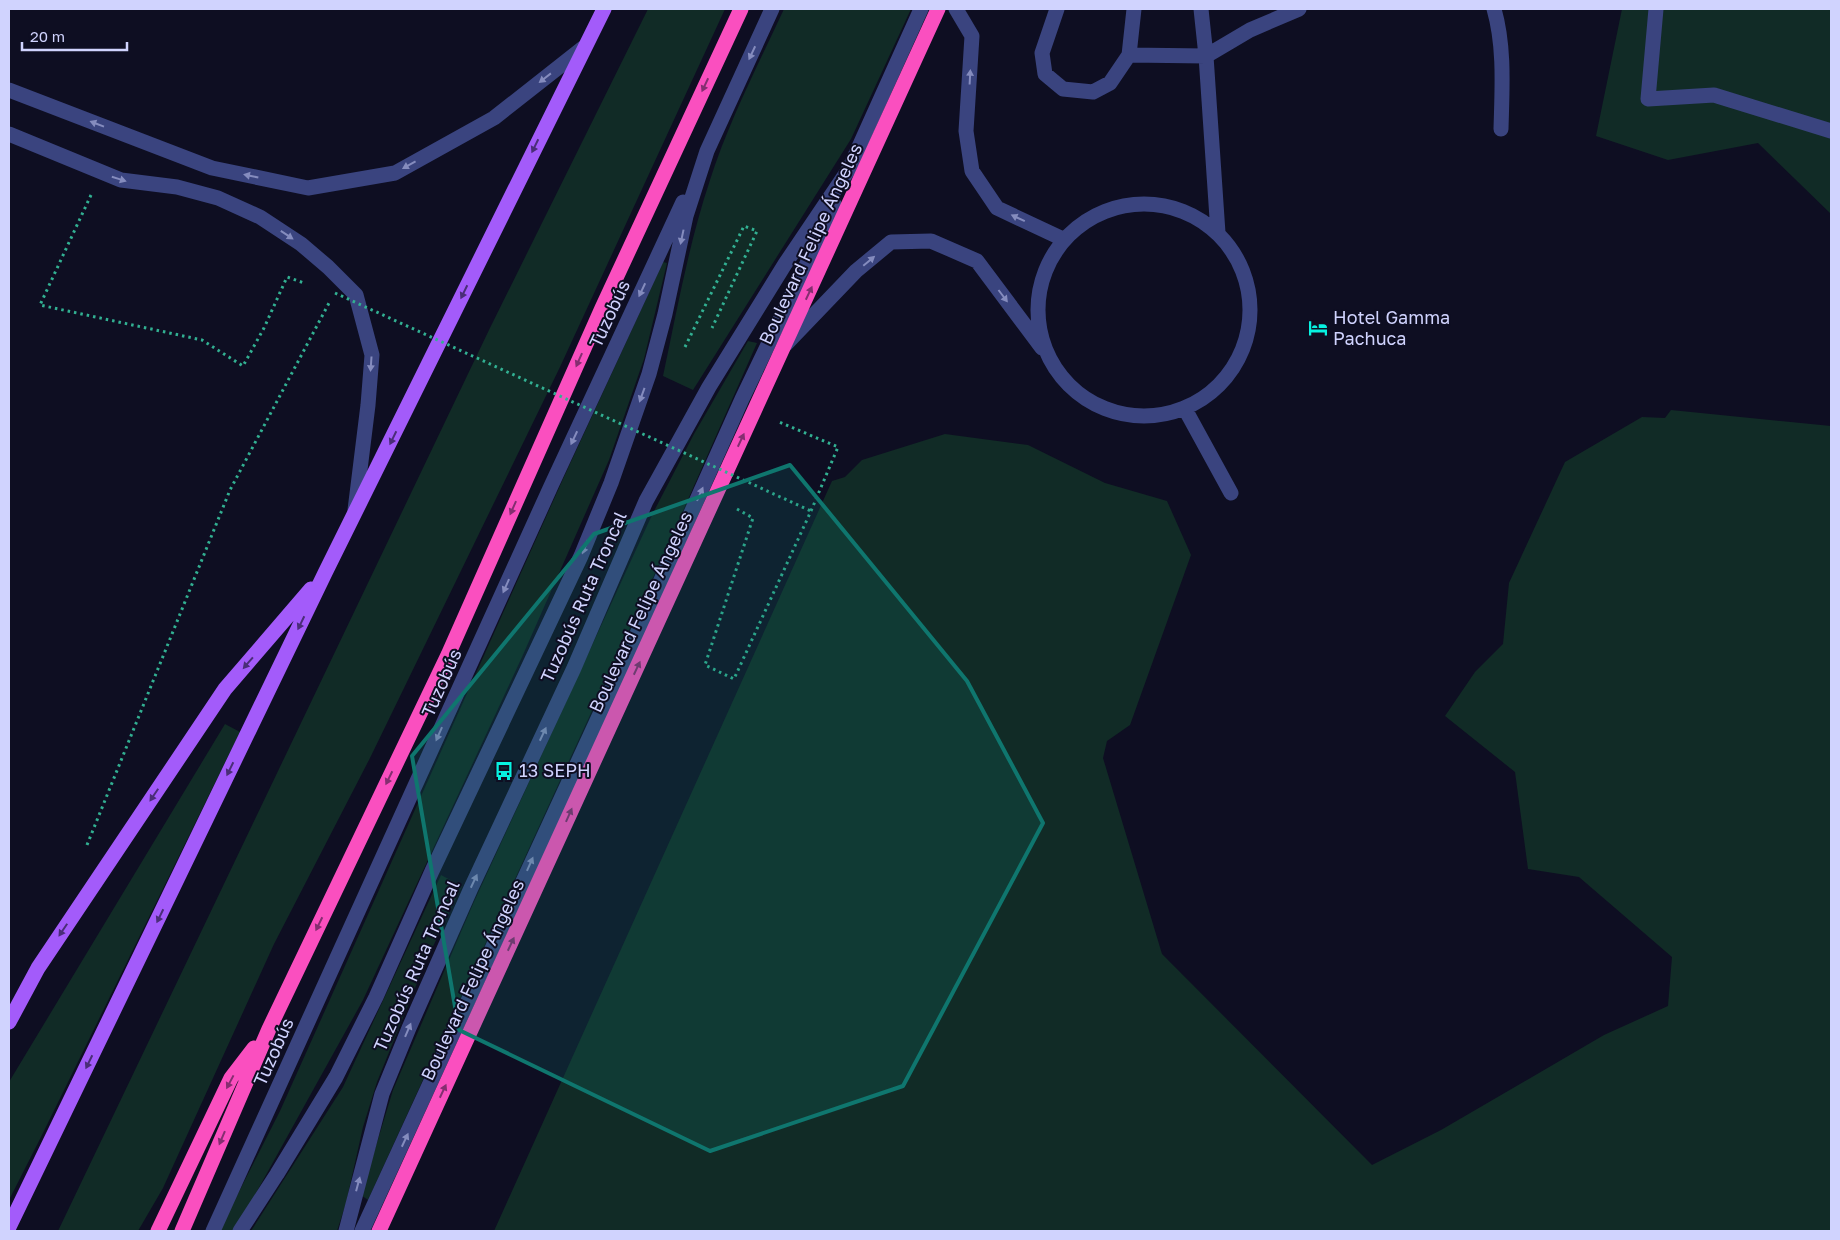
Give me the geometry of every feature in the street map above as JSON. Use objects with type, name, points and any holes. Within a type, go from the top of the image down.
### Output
[{"type":"highway","points":[[182,1231],[269,1029],[448,655],[602,308],[741,9]]},
{"type":"highway","name":"Boulevard Felipe Ángeles","points":[[379,1231],[938,9]]},
{"type":"highway","points":[[158,1231],[231,1078],[269,1029]]},
{"type":"main road","points":[[9,1227],[326,573],[583,48],[604,9]]},
{"type":"main road","points":[[9,1022],[38,968],[225,689],[326,573]]},
{"type":"street","name":"Tuzobús Ruta Troncal","points":[[240,1231],[336,1077],[376,997],[432,871],[581,556],[610,483],[649,374],[665,314],[686,216],[707,151],[772,9]]},
{"type":"street","name":"Tuzobús Ruta Troncal","points":[[346,1231],[382,1094],[402,1045],[471,888],[574,668],[646,501],[724,362],[785,264],[849,169],[921,9]]},
{"type":"street","points":[[956,9],[972,36],[966,131],[972,171],[998,208],[1063,239]]},
{"type":"street","points":[[1057,9],[1042,53],[1044,74],[1063,90],[1093,92],[1110,83],[1129,55],[1134,9]]},
{"type":"street","points":[[1201,9],[1218,232]]},
{"type":"street","points":[[1129,55],[1206,56],[1250,30],[1299,9]]},
{"type":"street","points":[[1494,9],[1497,19],[1502,66],[1502,130]]},
{"type":"street","points":[[1656,9],[1648,99],[1714,95],[1831,131]]},
{"type":"street","points":[[9,90],[212,168],[308,188],[395,173],[494,118],[583,48]]},
{"type":"street","points":[[9,134],[121,180],[177,187],[218,198],[260,217],[301,244],[356,294],[372,355],[368,405],[354,517]]},
{"type":"street","name":"Tuzobús","points":[[213,1231],[556,477],[707,151]]},
{"type":"street","points":[[362,1231],[849,169]]},
{"type":"street","points":[[785,345],[856,271],[891,242],[931,241],[977,261],[1044,351],[1056,372],[1081,397],[1114,413],[1150,416],[1185,409],[1215,390],[1238,362],[1250,328],[1250,293],[1239,260],[1218,232],[1190,213],[1156,204],[1122,205],[1089,217],[1063,239],[1044,268],[1036,303],[1044,351]]},
{"type":"street","points":[[1185,409],[1231,493]]},
{"type":"path","points":[[101,172],[40,305],[202,340],[243,366],[264,328],[287,277],[311,285]]},
{"type":"path","points":[[681,355],[744,226],[757,231]]},
{"type":"path","points":[[327,290],[811,511]]},
{"type":"path","points":[[86,848],[230,490],[335,293]]},
{"type":"path","points":[[753,518],[705,665],[734,678],[811,511],[838,447],[754,412]]},
{"type":"highlighted area","points":[[790,465],[967,681],[1043,823],[903,1086],[710,1151],[459,1030],[412,756],[594,534]]},
{"type":"green space","points":[[648,9],[725,9],[560,367],[370,758],[274,944],[163,1188],[138,1231],[58,1231],[489,330]]},
{"type":"green space","points":[[784,9],[911,9],[851,139],[693,390],[663,376],[678,302],[703,204],[718,158],[744,93]]},
{"type":"green space","points":[[1622,9],[1831,9],[1831,214],[1758,143],[1668,160],[1596,136]]},
{"type":"green space","points":[[663,262],[667,263],[644,359],[609,460],[522,657],[363,1000],[236,1229],[234,1231],[219,1231],[280,1111],[563,479]]},
{"type":"green space","points":[[748,341],[757,343],[671,538],[368,1200],[361,1195],[393,1090],[473,904],[652,515],[694,434]]},
{"type":"green space","points":[[1671,410],[1831,426],[1831,1231],[494,1231],[832,481],[845,477],[862,460],[945,434],[1028,445],[1105,483],[1167,501],[1191,555],[1130,725],[1107,741],[1103,758],[1162,954],[1372,1165],[1441,1130],[1604,1035],[1668,1006],[1672,957],[1579,877],[1528,869],[1515,772],[1445,716],[1475,672],[1503,644],[1509,583],[1565,462],[1642,417],[1665,418]]},
{"type":"green space","points":[[225,724],[240,732],[9,1200],[9,1082]]},
{"type":"green space","points":[[441,875],[462,886],[426,961],[377,1082],[363,1127],[346,1203],[337,1231],[251,1231],[343,1087]]},
{"type":"place","name":"Hotel Gamma Pachuca","points":[[1318,328]]},
{"type":"place","name":"13 SEPH","points":[[504,771]]}]
